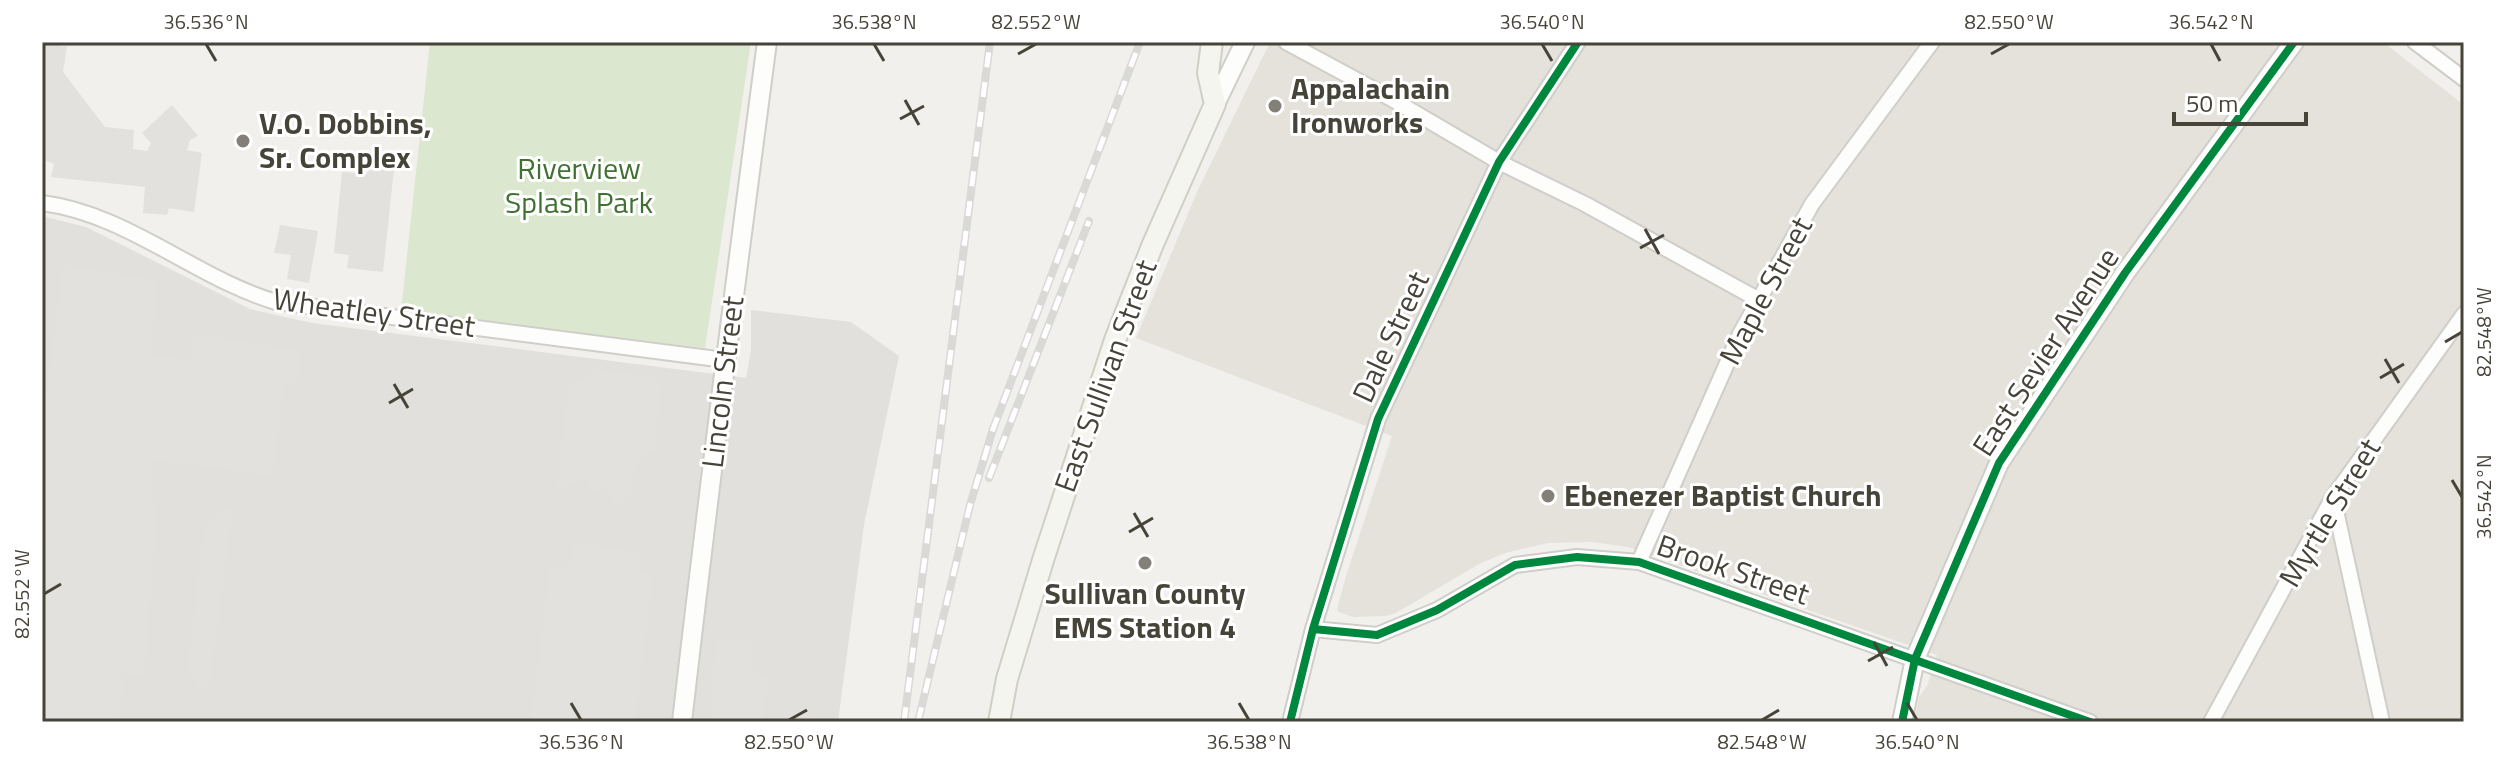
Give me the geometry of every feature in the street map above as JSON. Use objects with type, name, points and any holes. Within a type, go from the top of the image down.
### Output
[{"type":"main road","points":[[1212,42],[1208,73],[1215,104]]},
{"type":"main road","name":"East Sullivan Street","points":[[999,722],[1007,679],[1044,557],[1115,340],[1153,244],[1215,104]]},
{"type":"street","name":"Lincoln Street","points":[[682,722],[767,42]]},
{"type":"street","name":"East Sullivan Street","points":[[1215,104],[1245,42]]},
{"type":"street","points":[[1286,42],[1499,162],[1585,204],[1759,300]]},
{"type":"street","name":"Dale Street","points":[[1290,722],[1313,629],[1378,419],[1499,162],[1578,42]]},
{"type":"street","name":"Maple Street","points":[[1639,562],[1740,334],[1812,204],[1932,42]]},
{"type":"street","name":"East Sevier Avenue","points":[[1902,722],[1915,659],[1999,463],[2125,273],[2294,42]]},
{"type":"street","points":[[2415,42],[2464,79]]},
{"type":"street","name":"Wheatley Street","points":[[42,203],[95,215],[195,268],[257,297],[276,302],[725,360]]},
{"type":"street","name":"Myrtle Street","points":[[2211,722],[2333,497],[2464,314]]},
{"type":"street","points":[[2333,497],[2382,722]]},
{"type":"street","name":"Brook Street","points":[[1313,629],[1377,635],[1437,610],[1515,565],[1577,557],[1639,562],[2090,722]]},
{"type":"shaded area","points":[[42,42],[67,46],[63,72],[105,127],[134,130],[133,149],[147,151],[151,143],[142,133],[172,105],[198,136],[190,140],[187,150],[202,153],[194,212],[169,208],[167,215],[143,213],[145,187],[51,177],[54,164],[42,159]]},
{"type":"shaded area","points":[[1270,42],[2383,42],[2464,105],[2464,722],[1914,722],[1919,697],[1927,686],[1937,655],[1628,547],[1592,542],[1548,543],[1505,553],[1479,564],[1386,616],[1353,617],[1339,612],[1337,609],[1346,576],[1392,436],[1136,338],[1197,192]]},
{"type":"shaded area","points":[[369,166],[394,169],[383,272],[347,268],[349,255],[334,253],[342,172],[367,174]]},
{"type":"shaded area","points":[[42,216],[86,227],[250,309],[312,323],[746,378],[751,350],[751,310],[851,322],[899,356],[864,525],[838,722],[42,722]]},
{"type":"shaded area","points":[[280,225],[318,231],[309,283],[287,279],[291,255],[274,253]]},
{"type":"shaded area","points":[[63,265],[157,280],[152,355],[189,360],[194,333],[300,351],[297,385],[284,385],[273,476],[154,461],[150,499],[158,502],[144,678],[124,674],[118,722],[42,722],[42,430]]},
{"type":"shaded area","points":[[596,369],[663,379],[654,450],[635,462],[630,503],[615,503],[605,488],[598,495],[581,477],[556,493],[568,387]]},
{"type":"shaded area","points":[[234,504],[208,699],[187,673],[204,525]]},
{"type":"shaded area","points":[[573,542],[639,552],[638,572],[654,573],[635,722],[531,722],[550,565],[568,569]]},
{"type":"shaded area","points":[[715,640],[752,641],[752,673],[768,677],[763,722],[711,722]]},
{"type":"green space","name":"Riverview Splash Park","points":[[430,42],[751,42],[705,348],[401,311]]},
{"type":"railway","points":[[904,722],[990,42]]},
{"type":"railway","points":[[918,722],[970,505],[993,429],[1140,42]]},
{"type":"railway","points":[[989,478],[1089,221]]},
{"type":"cycle path","points":[[1290,722],[1313,629],[1378,419],[1499,162],[1578,42]]},
{"type":"cycle path","points":[[1902,722],[1915,659],[1999,463],[2125,273],[2294,42]]},
{"type":"cycle path","points":[[1313,629],[1377,635],[1437,610],[1515,565],[1577,557],[1639,562],[2090,722]]},
{"type":"place","name":"Appalachain Ironworks","points":[[1275,106]]},
{"type":"place","name":"V.O. Dobbins, Sr. Complex","points":[[243,141]]},
{"type":"place","name":"Ebenezer Baptist Church","points":[[1548,496]]},
{"type":"place","name":"Sullivan County EMS Station 4","points":[[1145,563]]}]
